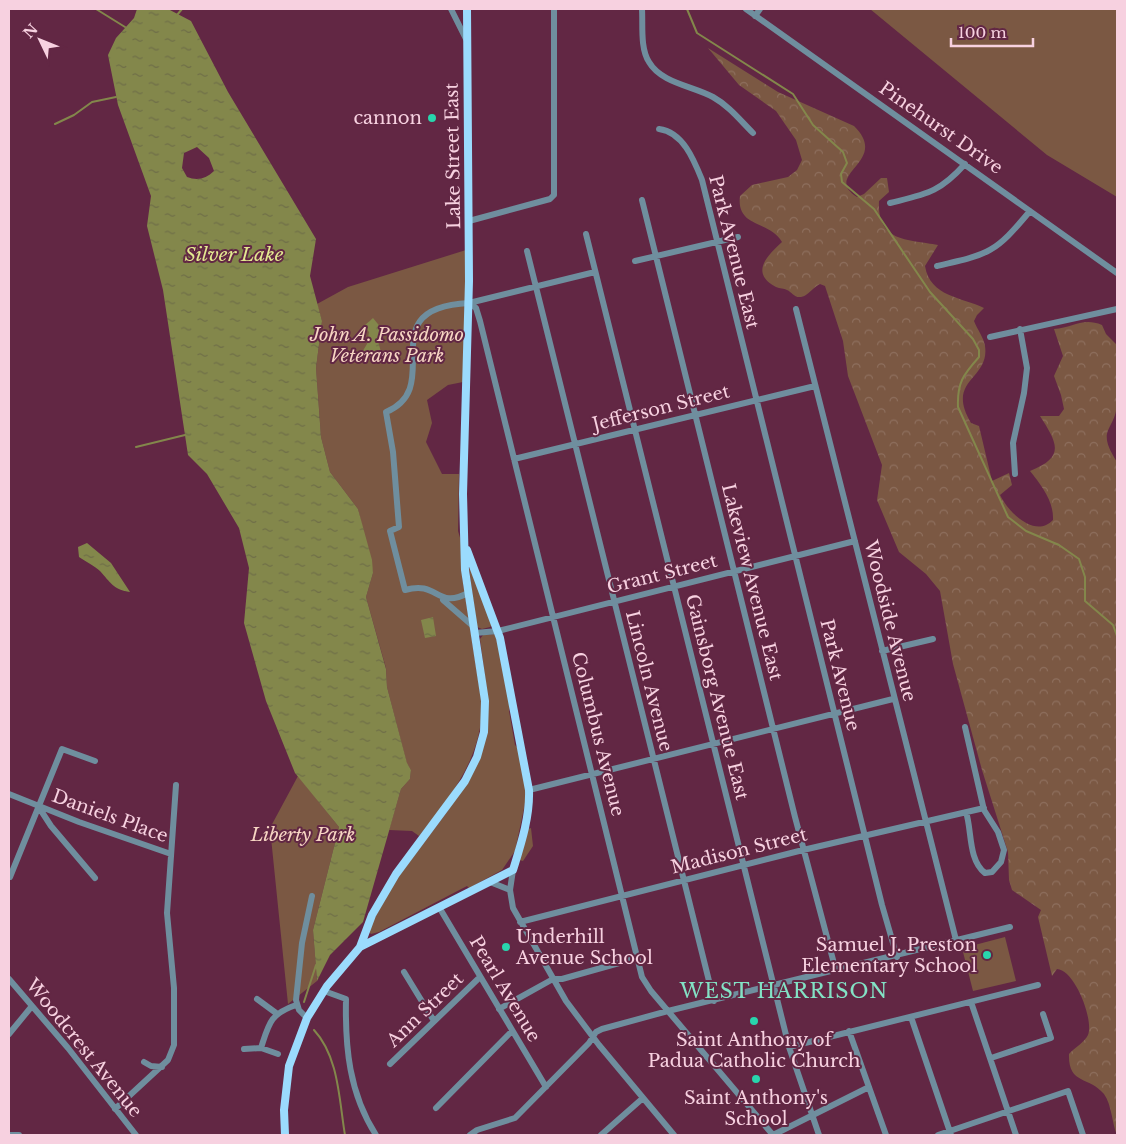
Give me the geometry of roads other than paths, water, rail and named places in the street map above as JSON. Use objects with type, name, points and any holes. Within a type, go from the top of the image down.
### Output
[{"type":"main road","name":"Lake Street East","points":[[360,947],[384,893],[410,854],[455,796],[477,757],[484,732],[486,701],[468,594],[463,494],[469,303],[466,9]]},
{"type":"main road","points":[[285,1135],[284,1110],[289,1066],[307,1018],[324,991],[360,947],[513,870],[530,804],[530,790],[498,631],[465,547]]},
{"type":"street","points":[[451,9],[466,39]]},
{"type":"street","points":[[469,221],[545,200],[554,195],[554,9]]},
{"type":"street","points":[[642,9],[643,41],[646,57],[653,68],[670,79],[723,104],[753,133]]},
{"type":"street","name":"Pinehurst Drive","points":[[746,9],[1117,273]]},
{"type":"street","points":[[755,16],[760,9]]},
{"type":"street","name":"Park Avenue East","points":[[659,129],[676,135],[694,162],[704,188],[757,400]]},
{"type":"street","points":[[890,203],[932,192],[950,180],[965,164]]},
{"type":"street","name":"Lakeview Avenue East","points":[[642,200],[694,415],[836,971]]},
{"type":"street","points":[[937,266],[977,257],[994,250],[1030,211]]},
{"type":"street","name":"Gainsborg Avenue East","points":[[586,234],[789,1046],[819,1135]]},
{"type":"street","points":[[635,261],[738,237]]},
{"type":"street","name":"Lincoln Avenue","points":[[526,251],[714,1001]]},
{"type":"street","points":[[475,630],[434,592],[424,587],[405,590],[390,531],[399,527],[393,452],[386,412],[403,402],[409,392],[412,382],[413,335],[416,325],[424,315],[435,307],[447,304],[469,303],[595,272]]},
{"type":"street","name":"Columbus Avenue","points":[[469,303],[476,308],[644,982],[773,1135]]},
{"type":"street","name":"Woodside Avenue","points":[[796,309],[893,699],[956,940]]},
{"type":"street","points":[[990,337],[1117,309]]},
{"type":"street","points":[[1015,474],[1013,443],[1024,393],[1027,368],[1020,329]]},
{"type":"street","name":"Jefferson Street","points":[[514,459],[815,386]]},
{"type":"street","name":"Park Avenue","points":[[757,400],[864,835],[897,956]]},
{"type":"street","name":"Grant Street","points":[[475,630],[498,631],[855,541]]},
{"type":"street","points":[[440,598],[455,599],[468,594]]},
{"type":"street","points":[[882,651],[932,639]]},
{"type":"street","points":[[530,790],[893,699]]},
{"type":"street","points":[[965,726],[984,808],[998,832],[1004,850],[1002,862],[992,872],[988,873],[979,868],[975,860],[966,812]]},
{"type":"street","points":[[10,877],[62,749],[95,761]]},
{"type":"street","points":[[115,1109],[162,1067],[168,1060],[174,1045],[174,988],[166,913],[176,785]]},
{"type":"street","name":"Daniels Place","points":[[9,794],[171,854]]},
{"type":"street","points":[[38,806],[51,826],[95,878]]},
{"type":"street","name":"Madison Street","points":[[520,922],[864,835],[984,808]]},
{"type":"street","points":[[513,870],[510,890],[513,908],[553,979],[575,1015],[674,1135]]},
{"type":"street","points":[[490,882],[510,890]]},
{"type":"street","points":[[307,1018],[296,1005],[302,943],[312,896]]},
{"type":"street","name":"Pearl Avenue","points":[[439,907],[546,1087]]},
{"type":"street","points":[[470,1135],[477,1130],[512,1120],[602,1030],[668,1011],[1010,928]]},
{"type":"street","points":[[499,1010],[553,979],[562,979],[637,958]]},
{"type":"street","points":[[404,972],[434,1021]]},
{"type":"street","name":"Ann Street","points":[[390,1064],[480,977]]},
{"type":"street","name":"Woodcrest Avenue","points":[[9,979],[136,1135]]},
{"type":"street","points":[[789,1046],[1038,985]]},
{"type":"street","points":[[324,991],[346,999],[346,1035],[349,1068],[365,1119],[376,1135]]},
{"type":"street","points":[[258,1000],[276,1013]]},
{"type":"street","points":[[971,1002],[1016,1135]]},
{"type":"street","points":[[261,1048],[268,1025],[276,1013],[296,1005]]},
{"type":"street","points":[[9,1034],[32,1006]]},
{"type":"street","points":[[991,1058],[1051,1038],[1043,1014]]},
{"type":"street","points":[[910,1017],[950,1133]]},
{"type":"street","points":[[436,1108],[512,1031]]},
{"type":"street","points":[[849,1031],[886,1135]]},
{"type":"street","points":[[244,1048],[261,1048],[278,1054]]},
{"type":"street","points":[[144,1062],[150,1066],[162,1067]]},
{"type":"street","points":[[773,1135],[869,1087]]},
{"type":"street","points":[[938,1135],[950,1133],[1068,1091],[1082,1135]]},
{"type":"street","points":[[601,1135],[643,1098]]},
{"type":"street","points":[[10,1135],[19,1135]]},
{"type":"water","name":"Silver Lake","points":[[137,9],[168,9],[191,21],[228,92],[316,239],[310,276],[322,321],[316,368],[321,437],[330,472],[358,509],[372,560],[373,573],[366,597],[386,669],[387,687],[407,763],[411,770],[410,779],[401,789],[363,922],[330,955],[317,981],[313,930],[339,827],[295,773],[266,701],[244,623],[249,568],[239,528],[207,474],[188,455],[163,290],[147,226],[151,196],[118,105],[108,55],[116,38],[134,18]],"holes":[[[197,147],[209,158],[214,171],[211,174],[198,179],[187,177],[182,168],[184,153]]]},
{"type":"water","points":[[373,318],[386,334],[378,341],[382,356],[370,357],[361,354],[367,344],[369,332],[364,326]]},
{"type":"water","points":[[87,543],[111,563],[130,592],[116,587],[98,569],[79,557],[78,547]]},
{"type":"water","points":[[433,617],[436,636],[425,638],[421,620]]},
{"type":"waterway","points":[[96,9],[125,27]]},
{"type":"waterway","points":[[177,15],[182,9]]},
{"type":"waterway","points":[[687,9],[697,33],[793,94],[813,125],[843,152],[847,163],[841,174],[842,182],[874,209],[930,292],[973,339],[979,350],[979,357],[962,380],[958,407],[1008,517],[1026,531],[1059,545],[1079,559],[1085,577],[1085,601],[1113,625],[1117,636]]},
{"type":"waterway","points":[[55,124],[74,115],[92,102],[116,97]]},
{"type":"waterway","points":[[136,447],[185,435]]},
{"type":"waterway","points":[[304,1002],[316,965]]},
{"type":"waterway","points":[[314,1030],[329,1053],[333,1066],[337,1080],[345,1135]]},
{"type":"place","name":"cannon","points":[[432,118]]},
{"type":"place","name":"Underhill Avenue School","points":[[506,947]]},
{"type":"place","name":"Samuel J. Preston Elementary School","points":[[987,955]]},
{"type":"place","name":"Saint Anthony of Padua Catholic Church","points":[[754,1021]]},
{"type":"place","name":"Saint Anthony's School","points":[[756,1079]]},
{"type":"district","name":"WEST HARRISON","points":[[784,991]]},
{"type":"park label","name":"John A. Passidomo Veterans Park","points":[[387,345]]},
{"type":"park label","name":"Liberty Park","points":[[303,835]]}]
